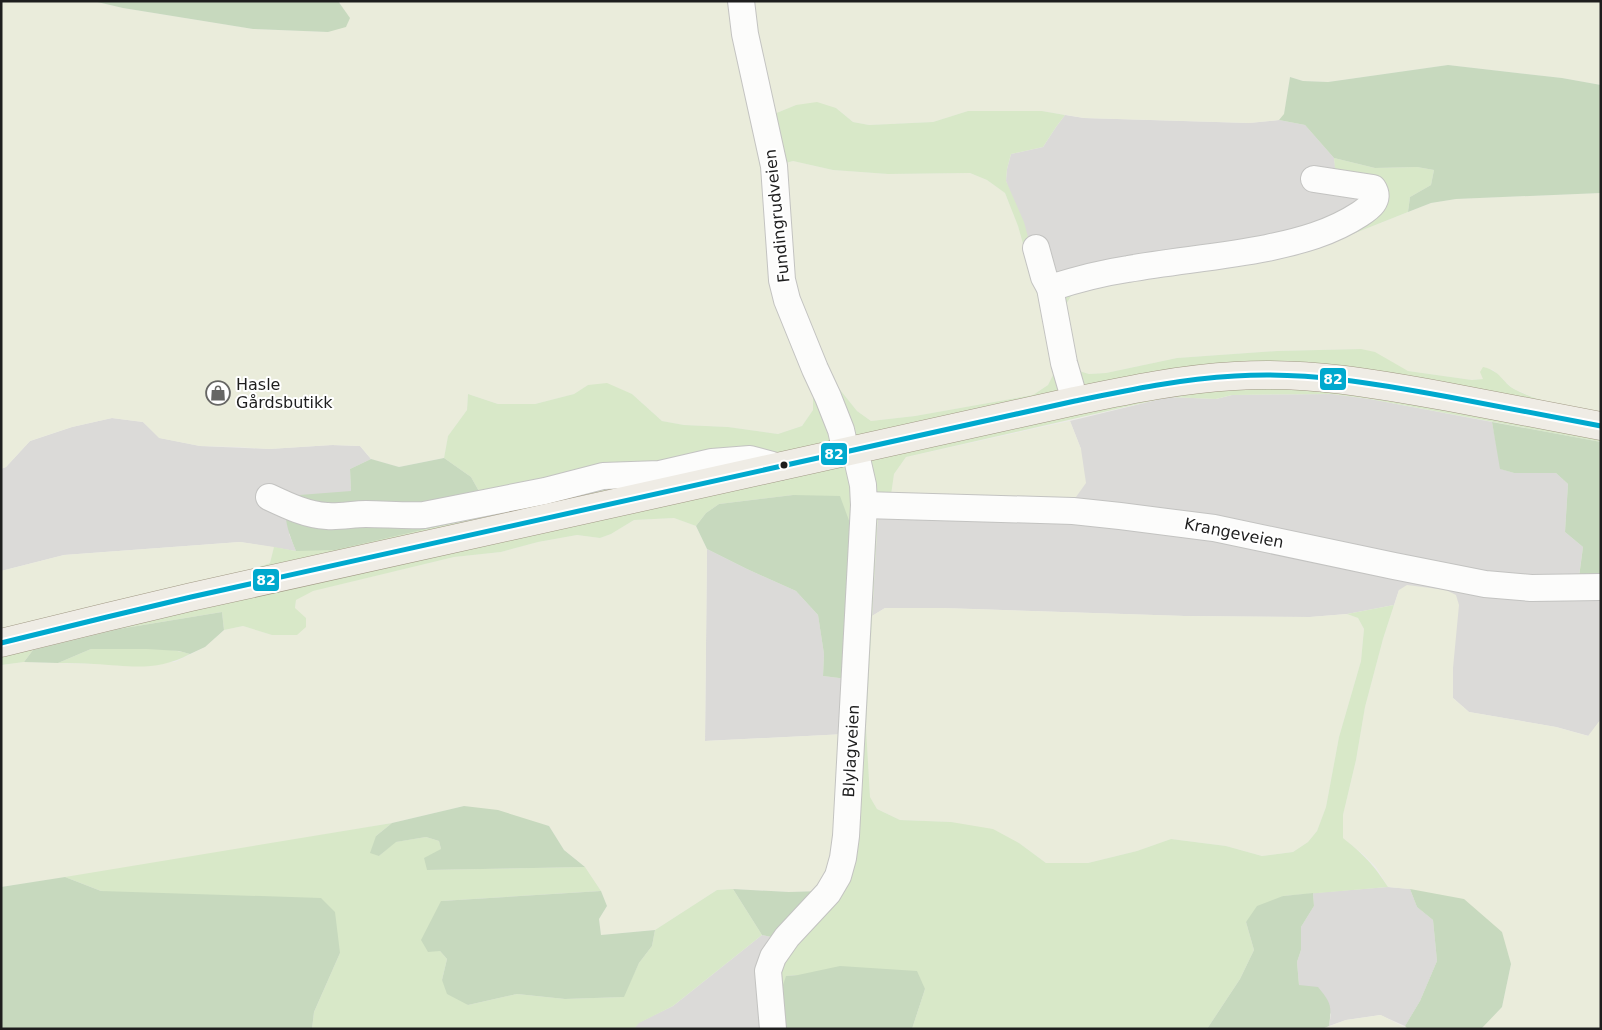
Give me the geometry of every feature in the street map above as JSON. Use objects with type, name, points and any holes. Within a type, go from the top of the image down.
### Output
[{"type":"main road","points":[[1,643],[106,616],[1147,386],[1190,379],[1236,376],[1314,377],[1397,388],[1601,426]]},
{"type":"street","name":"Fundingrudveien","points":[[741,1],[745,34],[774,166],[782,280],[787,300],[832,405],[840,430],[851,451]]},
{"type":"street","points":[[1050,288],[1127,269],[1220,257],[1302,240],[1330,231],[1353,218],[1368,208],[1376,197],[1373,188],[1314,179]]},
{"type":"street","points":[[1036,248],[1044,276],[1050,288],[1064,363],[1075,402]]},
{"type":"street","name":"Blylagveien","points":[[772,1029],[768,971],[773,956],[787,937],[828,893],[838,876],[843,858],[864,505],[863,485],[851,451]]},
{"type":"street","points":[[270,497],[288,506],[319,515],[424,515],[544,492],[603,476],[660,474],[712,462],[750,459],[780,467]]},
{"type":"street","name":"Krangeveien","points":[[864,505],[1073,511],[1120,516],[1214,528],[1485,584],[1531,588],[1601,587]]},
{"type":"shaded area","points":[[1065,115],[1084,118],[1249,123],[1279,120],[1305,125],[1334,158],[1338,189],[1361,195],[1339,232],[1041,287],[1006,181],[1007,169],[1011,154],[1043,147]]},
{"type":"shaded area","points":[[1332,394],[1370,399],[1492,422],[1501,469],[1514,473],[1556,473],[1568,484],[1565,532],[1583,547],[1579,576],[1601,575],[1601,719],[1589,736],[1556,727],[1469,712],[1453,698],[1453,668],[1399,590],[1394,605],[1347,614],[1310,617],[1185,616],[942,608],[885,608],[872,616],[878,513],[1081,449],[1070,421],[1169,397],[1216,399],[1232,395]]},
{"type":"shaded area","points":[[112,418],[143,422],[160,438],[200,446],[269,449],[332,445],[360,446],[371,459],[350,469],[351,491],[289,534],[296,551],[240,542],[64,555],[1,571],[1,469],[6,467],[30,441],[72,427]]},
{"type":"shaded area","points":[[707,549],[796,591],[818,615],[824,654],[823,676],[847,679],[846,734],[705,741]]},
{"type":"shaded area","points":[[1388,887],[1410,889],[1417,907],[1433,920],[1437,961],[1420,1001],[1405,1026],[1380,1015],[1346,1020],[1329,1026],[1331,1014],[1299,985],[1297,962],[1301,950],[1301,927],[1314,906],[1313,893]]},
{"type":"shaded area","points":[[762,935],[776,938],[764,1029],[634,1029],[638,1023],[673,1006]]},
{"type":"green space","points":[[1,1],[93,1],[123,8],[253,29],[328,32],[341,4],[338,1],[731,1],[813,390],[813,410],[802,426],[778,434],[728,427],[684,425],[662,421],[632,394],[588,385],[574,394],[535,404],[498,404],[468,394],[467,410],[448,436],[444,458],[399,467],[371,459],[360,446],[332,445],[269,449],[200,446],[159,438],[143,422],[112,418],[72,427],[30,441],[6,467],[1,469]]},
{"type":"green space","points":[[93,1],[338,1],[350,18],[346,27],[328,32],[253,29],[123,8]]},
{"type":"green space","points":[[750,1],[1601,1],[1601,85],[1562,78],[1448,65],[1328,82],[1303,81],[1290,77],[1284,115],[1279,120],[1249,123],[1084,118],[1042,111],[968,111],[933,122],[869,125],[853,122],[836,108],[796,105],[774,114]]},
{"type":"green space","points":[[1448,65],[1562,78],[1601,85],[1601,193],[1456,199],[1431,203],[1408,212],[1410,197],[1431,185],[1434,170],[1417,167],[1375,168],[1334,158],[1305,125],[1279,120],[1284,114],[1290,77],[1303,81],[1328,82]]},
{"type":"green space","points":[[817,102],[836,108],[853,122],[869,125],[933,122],[968,111],[1042,111],[1065,115],[1043,147],[1011,154],[1006,181],[1024,222],[1041,286],[1084,284],[1071,296],[1065,306],[1079,371],[1089,374],[1106,373],[1177,358],[1277,351],[1361,349],[1375,352],[1408,371],[1472,380],[1483,379],[1480,372],[1483,367],[1494,371],[1514,389],[1535,398],[1556,404],[1601,412],[1601,442],[1370,399],[1332,394],[1232,395],[1216,399],[1169,397],[906,457],[894,474],[891,495],[878,513],[866,727],[870,797],[877,809],[900,820],[951,822],[993,829],[1019,843],[1046,863],[1088,863],[1137,851],[1171,839],[1226,846],[1262,856],[1293,852],[1308,842],[1317,831],[1326,807],[1339,737],[1361,661],[1364,629],[1358,618],[1347,614],[1394,605],[1365,707],[1356,760],[1343,815],[1343,838],[1368,860],[1388,887],[1283,896],[1246,922],[1254,950],[1240,979],[1207,1029],[912,1029],[925,989],[798,975],[786,976],[784,1029],[760,977],[814,901],[839,858],[847,679],[793,495],[719,504],[706,513],[696,526],[674,518],[634,520],[611,534],[600,538],[577,535],[538,542],[501,552],[454,557],[313,591],[296,600],[295,608],[306,618],[306,627],[297,635],[272,635],[243,626],[224,630],[222,612],[119,629],[33,650],[24,662],[1,665],[1,630],[241,574],[270,563],[274,547],[296,551],[480,493],[471,477],[444,458],[448,436],[467,410],[468,394],[498,404],[535,404],[574,394],[588,385],[607,383],[632,394],[662,421],[684,425],[728,427],[778,434],[802,426],[813,410],[813,390],[764,192],[752,117],[774,114],[796,105]],"holes":[[[793,161],[833,170],[888,174],[970,173],[987,180],[1005,193],[1018,226],[1047,330],[1054,373],[1048,385],[1033,395],[915,416],[871,421],[857,411],[837,386],[793,287],[782,164]]]},
{"type":"green space","points":[[1334,158],[1375,168],[1417,167],[1434,170],[1431,185],[1410,197],[1408,212],[1335,241],[1361,196],[1337,189]]},
{"type":"green space","points":[[793,161],[833,170],[888,174],[970,173],[987,180],[1005,193],[1018,226],[1047,330],[1054,373],[1048,385],[1033,395],[915,416],[871,421],[857,411],[837,386],[793,287],[782,164]]},
{"type":"green space","points":[[1601,193],[1601,412],[1549,404],[1512,388],[1492,369],[1483,379],[1472,380],[1408,371],[1361,349],[1277,351],[1177,358],[1106,373],[1089,374],[1079,371],[1065,306],[1071,296],[1084,284],[1335,241],[1431,203],[1456,199]]},
{"type":"green space","points":[[1070,421],[1081,449],[1086,483],[1076,497],[934,497],[891,495],[894,474],[906,457]]},
{"type":"green space","points":[[1492,422],[1601,442],[1601,575],[1579,577],[1583,547],[1565,532],[1568,484],[1556,473],[1514,473],[1500,469]]},
{"type":"green space","points":[[444,458],[471,477],[480,493],[500,512],[335,550],[296,551],[287,524],[285,512],[286,496],[351,491],[350,469],[371,459],[399,467]]},
{"type":"green space","points":[[793,495],[840,496],[851,526],[847,679],[823,676],[824,654],[818,615],[796,591],[707,549],[696,526],[706,513],[719,504]]},
{"type":"green space","points":[[674,518],[696,526],[707,549],[705,741],[846,734],[842,830],[821,891],[717,890],[655,930],[601,935],[599,919],[607,906],[601,891],[585,867],[564,850],[549,826],[464,806],[392,823],[148,865],[1,887],[1,665],[24,662],[92,664],[175,662],[205,647],[224,630],[243,626],[272,635],[295,608],[296,600],[312,591],[454,557],[501,552],[538,542],[577,535],[600,538],[611,534],[634,520]]},
{"type":"green space","points":[[240,542],[274,547],[270,563],[241,574],[1,630],[1,571],[64,555]]},
{"type":"green space","points":[[1407,585],[1446,590],[1456,595],[1459,605],[1453,668],[1453,698],[1469,712],[1556,727],[1588,736],[1601,719],[1601,1029],[1480,1029],[1502,1007],[1511,964],[1410,889],[1388,887],[1376,867],[1343,838],[1343,815],[1356,760],[1365,707],[1383,639],[1399,590]]},
{"type":"green space","points":[[885,608],[942,608],[1185,616],[1310,617],[1347,614],[1358,618],[1364,629],[1361,661],[1339,737],[1326,807],[1317,831],[1308,842],[1293,852],[1262,856],[1226,846],[1171,839],[1137,851],[1088,863],[1046,863],[1019,843],[951,822],[900,820],[877,809],[870,797],[866,727],[872,616]]},
{"type":"green space","points":[[222,612],[224,630],[205,647],[190,654],[179,651],[147,649],[91,649],[58,663],[24,662],[33,650],[119,629]]},
{"type":"green space","points":[[153,648],[190,654],[178,660],[154,666],[58,663],[91,649]]},
{"type":"green space","points":[[464,806],[498,810],[549,826],[564,850],[585,867],[427,870],[424,858],[441,849],[439,841],[426,837],[396,842],[379,856],[370,853],[376,836],[392,823]]},
{"type":"green space","points":[[392,823],[376,836],[379,856],[395,842],[426,837],[439,841],[441,849],[427,870],[585,867],[601,891],[441,901],[440,951],[447,959],[442,980],[468,1005],[517,994],[565,999],[623,997],[639,963],[652,946],[655,930],[717,890],[733,889],[762,935],[673,1006],[639,1023],[634,1029],[312,1029],[314,1012],[340,953],[101,891],[65,877]]},
{"type":"green space","points":[[65,877],[101,891],[321,898],[335,912],[340,953],[314,1012],[312,1029],[1,1029],[1,887]]},
{"type":"green space","points":[[733,889],[789,892],[821,891],[776,938],[762,935]]},
{"type":"green space","points":[[1410,889],[1464,899],[1502,932],[1511,964],[1502,1007],[1482,1028],[1408,1029],[1405,1026],[1420,1001],[1437,961],[1433,920],[1417,907]]},
{"type":"green space","points":[[601,891],[607,906],[599,919],[601,935],[655,930],[652,946],[639,963],[624,997],[565,999],[517,994],[468,1005],[447,994],[442,980],[447,959],[440,951],[428,952],[421,940],[441,901]]},
{"type":"green space","points":[[1313,893],[1314,906],[1301,927],[1301,950],[1297,962],[1299,985],[1318,987],[1326,997],[1330,1005],[1329,1026],[1322,1029],[1207,1029],[1240,979],[1254,950],[1246,922],[1257,906],[1283,896]]},
{"type":"green space","points":[[840,966],[917,971],[925,989],[912,1029],[784,1029],[783,985],[786,976]]},
{"type":"green space","points":[[1381,1015],[1408,1029],[1322,1029],[1346,1020]]},
{"type":"transit line","name":"82","points":[[1,643],[191,597],[1075,401],[1174,382],[1215,377],[1262,375],[1316,377],[1422,392],[1601,426]]},
{"type":"place","name":"Hasle Gårdsbutikk","points":[[218,393]]}]
